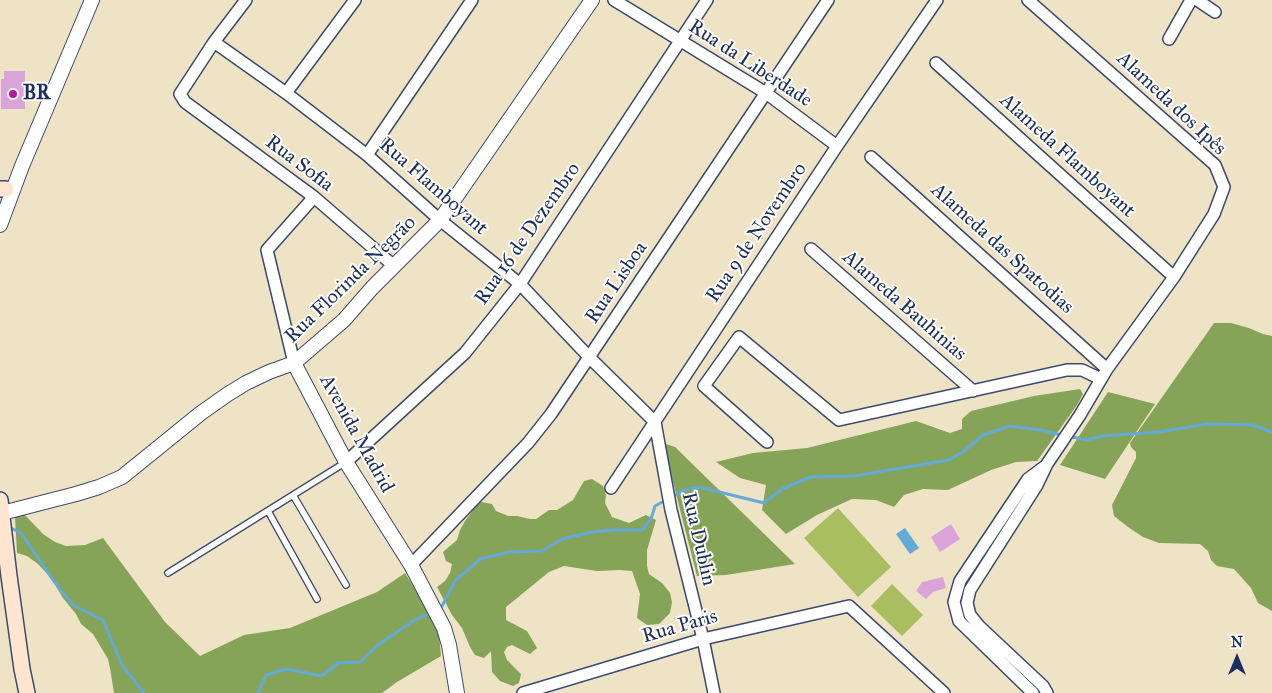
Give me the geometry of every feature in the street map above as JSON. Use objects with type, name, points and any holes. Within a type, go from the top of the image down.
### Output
[{"type":"main road","points":[[1,506],[4,576],[27,693]]},
{"type":"street","points":[[0,225],[22,166],[92,0]]},
{"type":"street","points":[[214,42],[246,0]]},
{"type":"street","points":[[286,92],[355,0]]},
{"type":"street","points":[[367,155],[472,0]]},
{"type":"street","name":"Rua Florinda Negrão","points":[[1,506],[76,494],[122,477],[201,413],[228,394],[269,372],[294,363],[344,320],[372,288],[440,220],[592,0]]},
{"type":"street","name":"Rua da Liberdade","points":[[614,0],[766,93],[837,146]]},
{"type":"street","name":"Rua 16 de Dezembro","points":[[346,462],[465,353],[520,284],[707,0]]},
{"type":"street","name":"Rua Lisboa","points":[[411,565],[528,443],[552,414],[828,0]]},
{"type":"street","name":"Rua 9 de Novembro","points":[[611,488],[837,146],[937,0]]},
{"type":"street","name":"Alameda dos Ipês","points":[[970,590],[1037,485],[1047,464],[1080,415],[1104,374],[1174,276],[1214,214],[1224,187],[1215,165],[1028,0]]},
{"type":"street","points":[[1169,39],[1191,0]]},
{"type":"street","points":[[1197,0],[1215,12]]},
{"type":"street","name":"Rua Flamboyant","points":[[214,42],[286,92],[367,155],[440,220],[520,284],[654,422]]},
{"type":"street","name":"Rua Sofia","points":[[214,42],[180,94],[185,102],[314,197],[394,266]]},
{"type":"street","name":"Alameda Flamboyant","points":[[936,63],[1174,276]]},
{"type":"street","name":"Alameda das Spatodias","points":[[871,157],[1104,374]]},
{"type":"street","points":[[2,191],[22,166]]},
{"type":"street","name":"Avenida Madrid","points":[[314,197],[267,250],[294,363],[346,462],[411,565],[440,618],[449,645],[457,693]]},
{"type":"street","name":"Alameda Bauhinias","points":[[810,250],[972,391]]},
{"type":"street","points":[[767,442],[704,386],[739,337],[839,420],[1067,370],[1082,370],[1104,374]]},
{"type":"street","name":"Rua Dublin","points":[[654,422],[671,510],[704,639],[714,693]]},
{"type":"street","name":"Alameda dos Ipês","points":[[959,621],[954,602],[960,581],[1028,479],[1047,464]]},
{"type":"street","points":[[960,581],[970,590],[967,603],[970,615],[979,626],[1043,686],[1047,693]]},
{"type":"street","name":"Rua Paris","points":[[523,693],[704,639],[849,606],[939,692]]},
{"type":"street","points":[[970,615],[959,621],[1033,693]]},
{"type":"lane","points":[[168,573],[346,462]]},
{"type":"lane","points":[[294,495],[346,585]]},
{"type":"lane","points":[[268,511],[317,599]]},
{"type":"green space","points":[[1214,323],[1231,323],[1272,336],[1272,611],[1258,603],[1251,588],[1234,569],[1217,566],[1211,560],[1208,551],[1200,544],[1159,543],[1143,537],[1114,516],[1112,505],[1136,458],[1136,452],[1130,443]]},
{"type":"green space","points":[[1080,389],[1083,394],[1077,405],[1037,461],[1016,462],[991,470],[948,490],[923,489],[904,495],[894,507],[876,500],[852,499],[817,515],[786,534],[762,510],[766,485],[740,478],[716,462],[753,453],[807,448],[916,421],[950,433],[962,429],[962,419],[971,411],[1034,396]]},
{"type":"green space","points":[[1108,392],[1155,404],[1105,479],[1060,465]]},
{"type":"green space","points":[[663,443],[675,447],[795,564],[726,575],[697,576]]},
{"type":"green space","points":[[592,479],[603,486],[606,495],[605,503],[612,517],[629,523],[646,515],[656,520],[647,550],[647,566],[649,574],[662,583],[670,593],[672,602],[670,613],[659,624],[647,625],[637,618],[640,594],[632,571],[597,571],[564,566],[549,572],[506,607],[506,620],[527,631],[537,648],[530,654],[512,645],[507,647],[504,652],[507,660],[521,674],[519,683],[513,686],[500,681],[492,672],[491,651],[484,658],[475,655],[462,628],[452,615],[437,587],[445,581],[450,573],[452,564],[446,561],[443,552],[457,540],[465,521],[481,502],[492,504],[496,511],[508,516],[536,519],[549,510],[557,510],[573,500],[584,481]]},
{"type":"green space","points":[[838,508],[891,567],[858,597],[804,538]]},
{"type":"green space","points":[[23,513],[43,534],[55,542],[66,546],[85,545],[103,538],[165,622],[200,656],[244,635],[290,628],[377,592],[405,573],[432,617],[439,634],[441,656],[382,693],[114,693],[108,659],[93,634],[81,624],[51,578],[38,564],[27,556],[17,553],[15,517]]},
{"type":"green space","points":[[892,584],[923,615],[902,636],[871,606]]},
{"type":"water","points":[[905,528],[919,548],[910,554],[896,534]]},
{"type":"building","name":"BR","points":[[4,71],[25,71],[25,109],[1,109],[1,79],[4,79]]},
{"type":"building","points":[[951,524],[960,539],[940,552],[931,537]]},
{"type":"building","points":[[943,577],[946,588],[933,592],[926,599],[916,591],[922,582]]},
{"type":"waterway","points":[[1068,436],[1086,440],[1104,436],[1159,432],[1207,424],[1253,425],[1272,432]]},
{"type":"waterway","points":[[672,497],[684,490],[699,487],[764,503],[782,489],[810,477],[854,476],[949,460],[964,451],[983,435],[1010,426],[1062,435]]},
{"type":"waterway","points":[[438,609],[441,608],[455,581],[480,559],[509,552],[542,551],[562,539],[593,532],[642,530],[651,519],[655,506],[666,500]]},
{"type":"waterway","points":[[9,527],[21,533],[53,580],[73,605],[103,620],[122,665],[144,693]]},
{"type":"waterway","points":[[258,693],[266,675],[286,669],[322,676],[338,663],[360,662],[378,645],[413,621],[433,612]]},
{"type":"place","name":"BR","points":[[13,94]]}]
